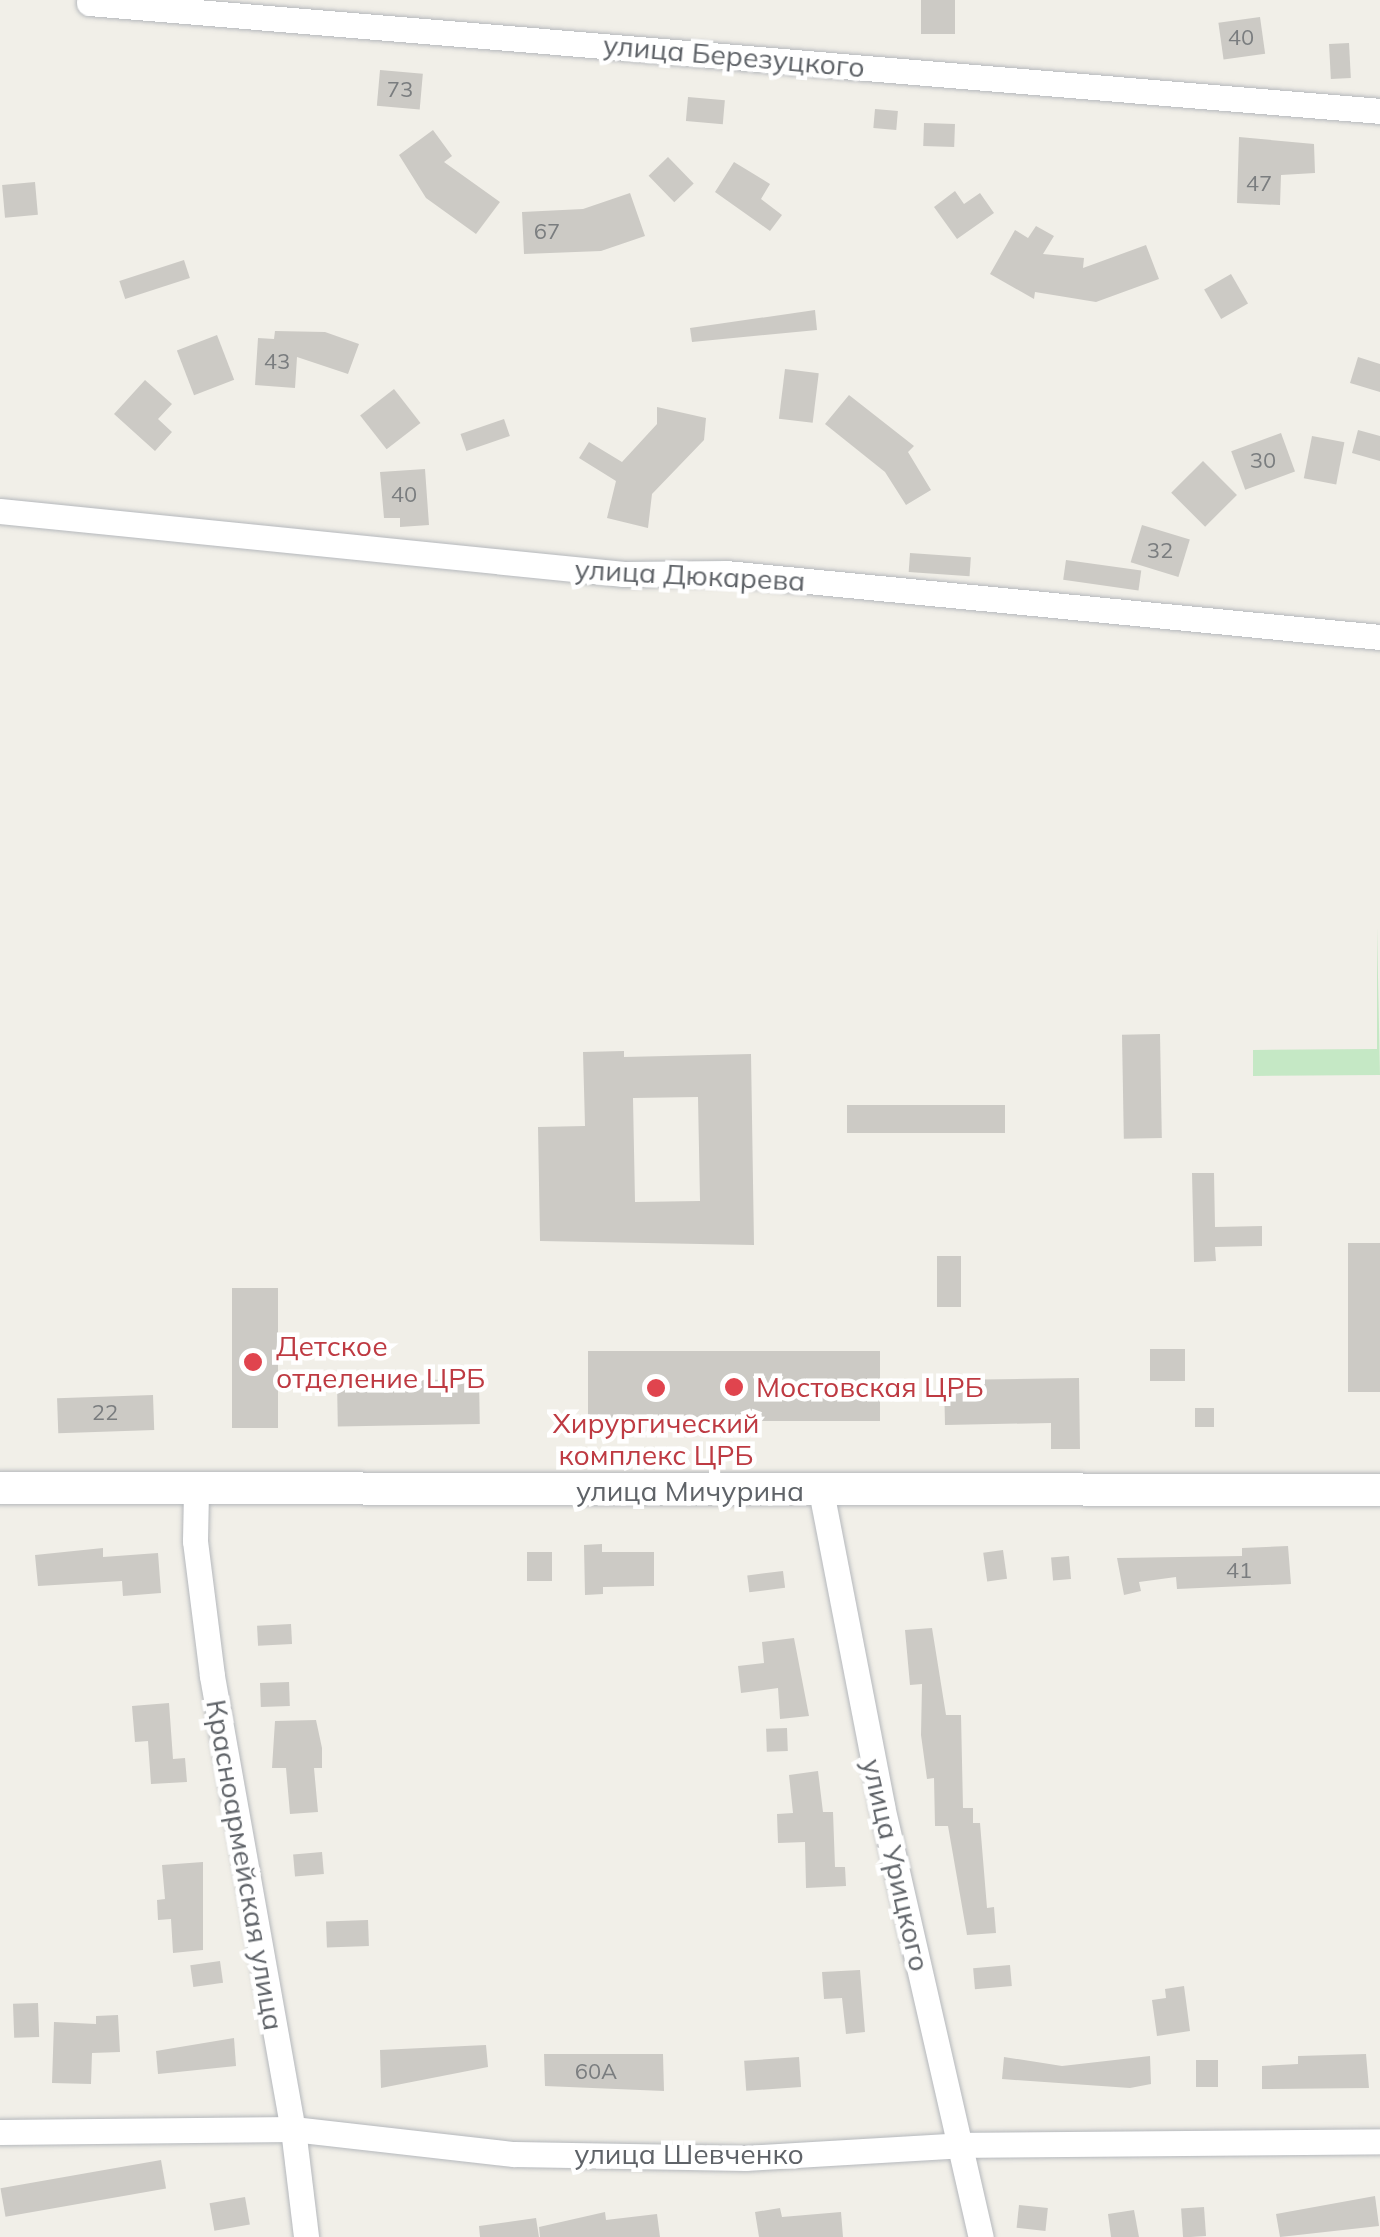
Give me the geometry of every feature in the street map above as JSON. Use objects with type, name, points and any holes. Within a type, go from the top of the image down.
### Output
[{"type":"street","name":"улица Березуцкого","points":[[89,2],[1380,111]]},
{"type":"street","name":"улица Дюкарева","points":[[0,511],[624,574],[726,573],[1380,637]]},
{"type":"street","name":"улица Мичурина","points":[[0,1488],[196,1492],[1380,1490]]},
{"type":"street","name":"улица Урицкого","points":[[821,1491],[882,1806],[982,2237]]},
{"type":"street","name":"Красноармейская улица","points":[[196,1492],[195,1541],[212,1676],[293,2129],[306,2237]]},
{"type":"street","name":"улица Шевченко","points":[[0,2132],[293,2129],[514,2154],[745,2158],[960,2145],[1380,2141]]},
{"type":"green space","points":[[1377,927],[1380,1075],[1253,1076],[1253,1050],[1377,1049]]},
{"type":"building","points":[[921,0],[955,0],[955,34],[921,34]]},
{"type":"building","points":[[1260,17],[1265,54],[1224,59],[1218,23]]},
{"type":"building","points":[[1349,43],[1351,78],[1331,79],[1329,44]]},
{"type":"building","points":[[380,70],[423,74],[420,110],[377,106]]},
{"type":"building","points":[[688,97],[725,100],[723,124],[686,121]]},
{"type":"building","points":[[875,109],[898,111],[896,130],[873,128]]},
{"type":"building","points":[[924,123],[955,124],[954,147],[923,146]]},
{"type":"building","points":[[433,130],[452,156],[444,162],[500,202],[476,234],[426,198],[399,155]]},
{"type":"building","points":[[1239,137],[1314,144],[1315,173],[1281,175],[1280,205],[1237,203]]},
{"type":"building","points":[[668,157],[694,184],[674,202],[649,176]]},
{"type":"building","points":[[734,162],[770,184],[761,199],[782,215],[770,231],[715,192]]},
{"type":"building","points":[[35,182],[38,215],[5,218],[2,185]]},
{"type":"building","points":[[955,191],[964,204],[980,193],[994,213],[957,239],[934,207]]},
{"type":"building","points":[[630,193],[645,236],[601,251],[524,254],[522,212],[583,209]]},
{"type":"building","points":[[1036,226],[1054,236],[1043,254],[1084,258],[1083,268],[1146,245],[1159,279],[1096,302],[1035,292],[1034,299],[990,274],[1015,230],[1028,238]]},
{"type":"building","points":[[184,260],[190,278],[125,299],[119,281]]},
{"type":"building","points":[[1231,274],[1248,303],[1221,319],[1204,290]]},
{"type":"building","points":[[815,310],[817,330],[692,342],[690,328]]},
{"type":"building","points":[[275,331],[325,332],[359,344],[348,374],[297,357],[295,388],[255,385],[258,338],[274,339]]},
{"type":"building","points":[[217,335],[234,380],[194,395],[177,350]]},
{"type":"building","points":[[1358,357],[1380,364],[1380,392],[1350,383]]},
{"type":"building","points":[[785,369],[819,373],[813,423],[779,419]]},
{"type":"building","points":[[145,380],[172,404],[158,419],[172,432],[155,451],[114,414]]},
{"type":"building","points":[[394,389],[420,423],[387,449],[360,415]]},
{"type":"building","points":[[849,395],[914,446],[908,452],[931,490],[906,505],[885,472],[825,424]]},
{"type":"building","points":[[657,407],[706,418],[704,440],[652,494],[648,528],[607,518],[616,481],[579,458],[589,442],[622,462],[657,424]]},
{"type":"building","points":[[504,419],[510,436],[466,451],[461,434]]},
{"type":"building","points":[[1358,430],[1380,436],[1380,461],[1352,453]]},
{"type":"building","points":[[1281,433],[1295,472],[1245,490],[1231,451]]},
{"type":"building","points":[[1312,436],[1344,442],[1336,485],[1304,478]]},
{"type":"building","points":[[1203,461],[1237,495],[1205,527],[1171,493]]},
{"type":"building","points":[[425,469],[429,525],[400,527],[400,518],[384,518],[380,472]]},
{"type":"building","points":[[1142,525],[1190,540],[1178,577],[1131,562]]},
{"type":"building","points":[[910,553],[971,557],[970,576],[909,572]]},
{"type":"building","points":[[1066,560],[1141,571],[1138,590],[1063,580]]},
{"type":"building","points":[[1160,1034],[1162,1138],[1124,1139],[1122,1035]]},
{"type":"building","points":[[624,1051],[624,1057],[751,1054],[754,1245],[540,1241],[538,1127],[585,1126],[583,1052]],"holes":[[[698,1097],[700,1201],[635,1202],[633,1098]]]},
{"type":"building","points":[[847,1105],[1005,1105],[1005,1133],[847,1133]]},
{"type":"building","points":[[1192,1173],[1214,1173],[1215,1227],[1262,1226],[1262,1246],[1215,1247],[1216,1261],[1194,1262]]},
{"type":"building","points":[[1348,1243],[1380,1243],[1380,1392],[1348,1392]]},
{"type":"building","points":[[937,1256],[961,1256],[961,1307],[937,1307]]},
{"type":"building","points":[[232,1288],[278,1288],[278,1428],[232,1428]]},
{"type":"building","points":[[1150,1349],[1185,1349],[1185,1381],[1150,1381]]},
{"type":"building","name":"Мостовская ЦРБ","points":[[588,1351],[880,1351],[880,1421],[588,1421]]},
{"type":"building","points":[[1079,1378],[1080,1449],[1051,1449],[1051,1423],[945,1425],[944,1380]]},
{"type":"building","points":[[479,1379],[480,1424],[338,1426],[337,1381]]},
{"type":"building","points":[[153,1395],[154,1430],[58,1433],[57,1398]]},
{"type":"building","points":[[1195,1408],[1214,1408],[1214,1427],[1195,1427]]},
{"type":"building","points":[[602,1544],[602,1552],[654,1552],[654,1586],[603,1587],[603,1594],[585,1595],[584,1545]]},
{"type":"building","points":[[1288,1546],[1291,1584],[1177,1589],[1176,1577],[1139,1582],[1141,1591],[1124,1595],[1117,1558],[1242,1556],[1242,1548]]},
{"type":"building","points":[[103,1548],[103,1557],[158,1553],[161,1593],[123,1596],[122,1581],[38,1586],[35,1555]]},
{"type":"building","points":[[1003,1550],[1007,1579],[987,1582],[983,1553]]},
{"type":"building","points":[[527,1552],[552,1552],[552,1581],[527,1581]]},
{"type":"building","points":[[1069,1556],[1071,1579],[1053,1580],[1051,1558]]},
{"type":"building","points":[[783,1571],[785,1588],[749,1592],[747,1575]]},
{"type":"building","points":[[291,1624],[292,1644],[258,1646],[257,1626]]},
{"type":"building","points":[[932,1628],[946,1715],[961,1715],[963,1808],[973,1808],[973,1823],[980,1823],[987,1908],[994,1907],[996,1933],[967,1935],[948,1826],[935,1826],[934,1778],[927,1779],[921,1735],[922,1684],[910,1685],[905,1630]]},
{"type":"building","points":[[794,1638],[809,1716],[780,1719],[778,1688],[741,1693],[738,1666],[764,1663],[762,1642]]},
{"type":"building","points":[[289,1682],[290,1706],[261,1707],[260,1683]]},
{"type":"building","points":[[169,1703],[173,1759],[185,1758],[187,1782],[151,1784],[148,1741],[135,1742],[132,1706]]},
{"type":"building","points":[[316,1720],[322,1748],[322,1768],[314,1768],[318,1812],[290,1814],[286,1768],[272,1768],[275,1721]]},
{"type":"building","points":[[787,1728],[788,1751],[767,1752],[766,1729]]},
{"type":"building","points":[[818,1771],[823,1812],[833,1812],[835,1867],[845,1867],[846,1886],[806,1888],[805,1842],[778,1843],[777,1814],[793,1813],[789,1775]]},
{"type":"building","points":[[322,1852],[324,1874],[295,1876],[293,1855]]},
{"type":"building","points":[[203,1862],[203,1950],[173,1953],[171,1919],[158,1920],[157,1900],[165,1899],[162,1865]]},
{"type":"building","points":[[368,1920],[369,1946],[327,1947],[326,1921]]},
{"type":"building","points":[[220,1961],[223,1983],[193,1987],[190,1965]]},
{"type":"building","points":[[1010,1965],[1012,1986],[975,1989],[973,1968]]},
{"type":"building","points":[[860,1970],[865,2032],[846,2034],[842,1998],[824,1999],[822,1972]]},
{"type":"building","points":[[1184,1986],[1190,2031],[1157,2036],[1152,2000],[1166,1998],[1165,1989]]},
{"type":"building","points":[[38,2003],[39,2037],[14,2038],[13,2004]]},
{"type":"building","points":[[118,2015],[120,2052],[92,2053],[91,2084],[52,2083],[54,2022],[96,2024],[96,2016]]},
{"type":"building","points":[[234,2038],[236,2066],[158,2074],[156,2051]]},
{"type":"building","points":[[486,2045],[488,2067],[381,2088],[380,2050]]},
{"type":"building","points":[[544,2054],[663,2054],[664,2091],[545,2086]]},
{"type":"building","points":[[1366,2054],[1369,2088],[1262,2089],[1262,2066],[1298,2064],[1298,2056]]},
{"type":"building","points":[[1150,2056],[1151,2084],[1130,2088],[1002,2079],[1004,2057],[1062,2066]]},
{"type":"building","points":[[799,2057],[801,2087],[746,2091],[744,2061]]},
{"type":"building","points":[[1196,2060],[1218,2060],[1218,2087],[1196,2087]]},
{"type":"building","points":[[161,2160],[166,2189],[6,2217],[0,2188]]},
{"type":"building","points":[[1375,2196],[1379,2226],[1280,2237],[1276,2214]]},
{"type":"building","points":[[245,2197],[250,2225],[214,2231],[210,2203]]},
{"type":"building","points":[[1019,2205],[1048,2208],[1045,2231],[1017,2228]]},
{"type":"building","points":[[1204,2207],[1206,2236],[1183,2237],[1181,2209]]},
{"type":"building","points":[[780,2208],[782,2217],[841,2212],[843,2237],[759,2237],[755,2212]]},
{"type":"building","points":[[1134,2210],[1139,2237],[1111,2237],[1108,2214]]},
{"type":"building","points":[[605,2212],[606,2220],[657,2214],[660,2237],[540,2237],[539,2227]]},
{"type":"building","points":[[536,2218],[539,2237],[480,2237],[479,2226]]},
{"type":"place","name":"Детское отделение ЦРБ","points":[[253,1362]]},
{"type":"place","name":"Мостовская ЦРБ","points":[[734,1387]]},
{"type":"place","name":"Хирургический комплекс ЦРБ","points":[[656,1388]]}]
